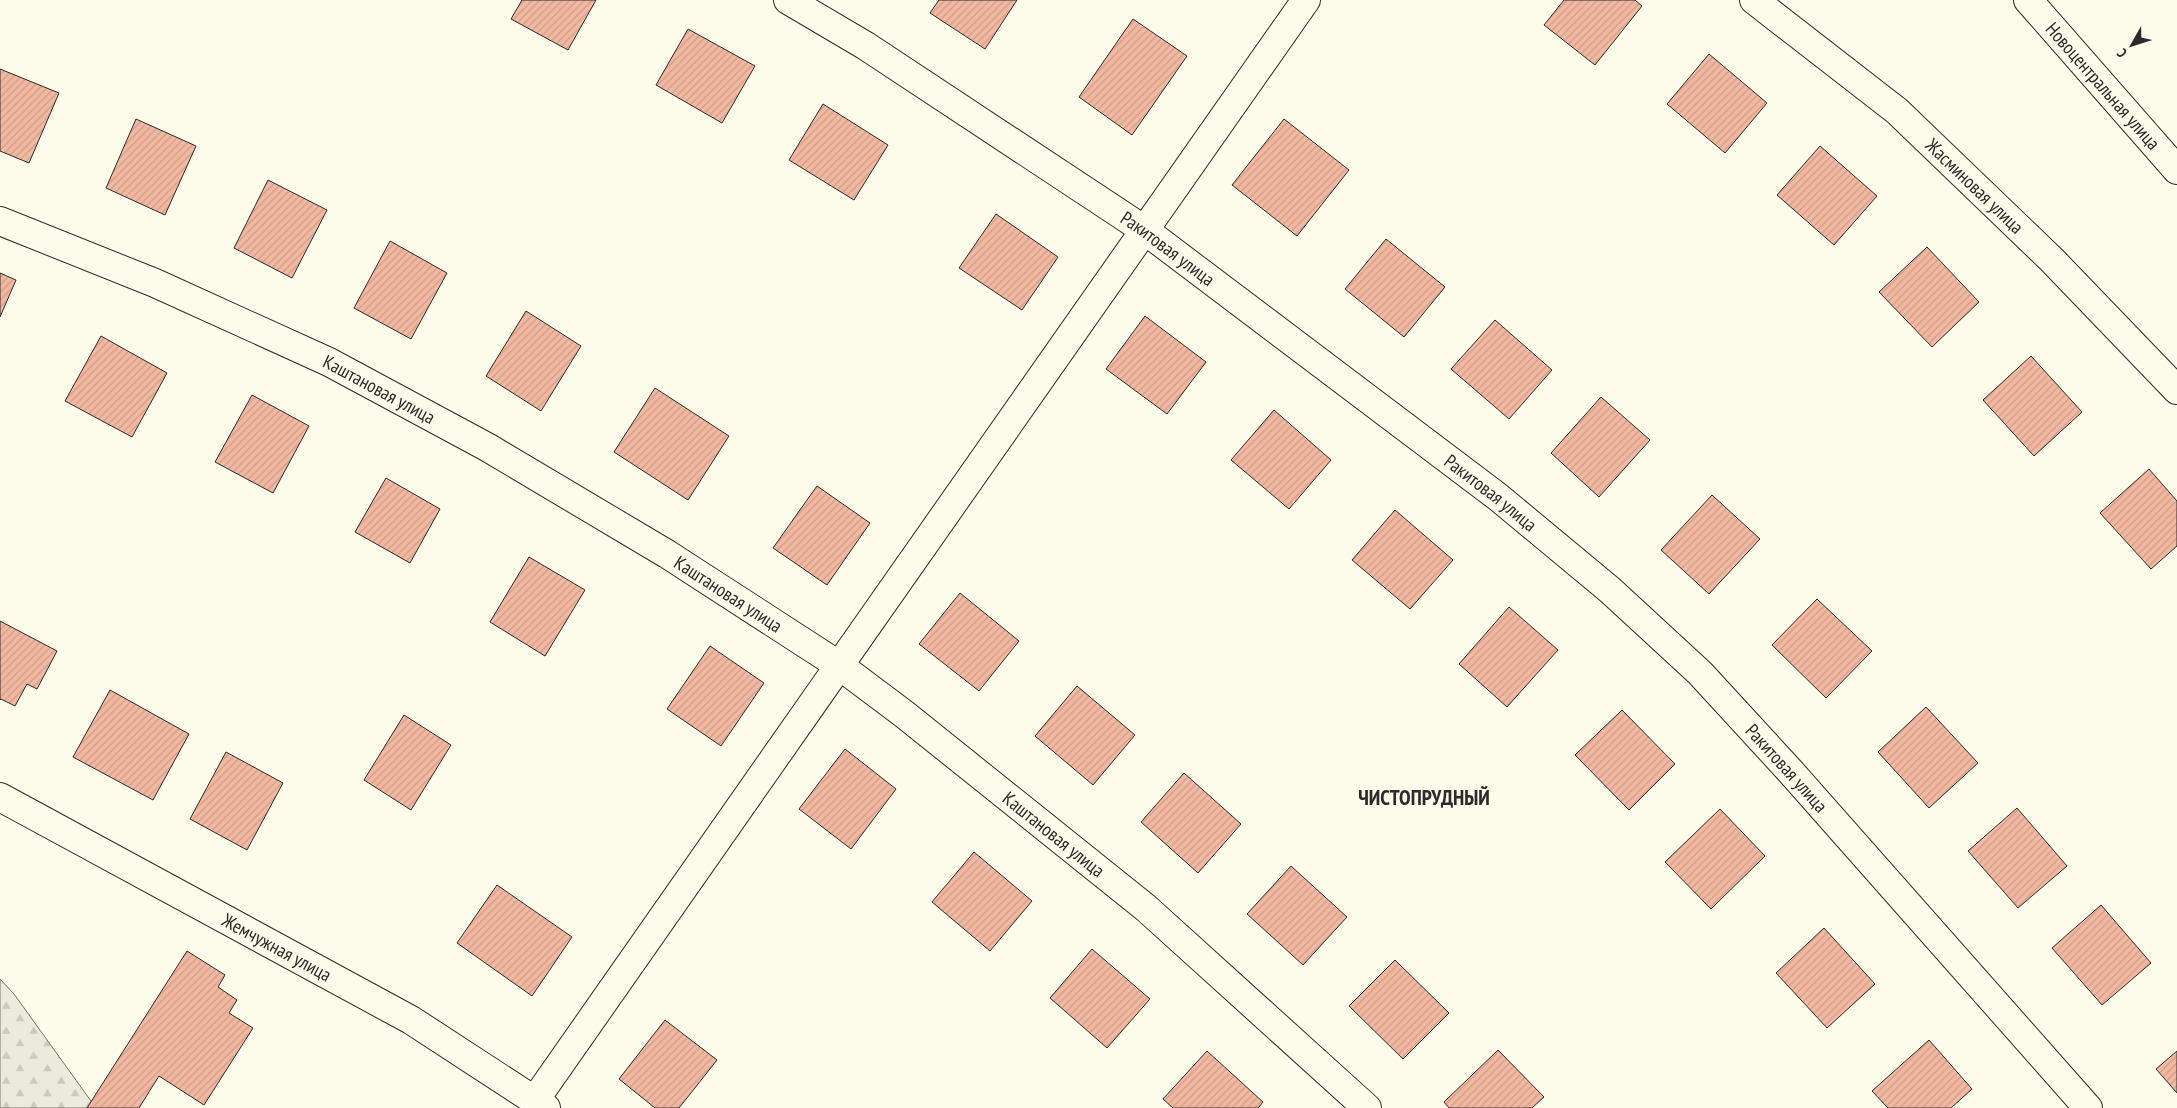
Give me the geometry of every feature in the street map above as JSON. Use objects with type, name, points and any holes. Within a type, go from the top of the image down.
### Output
[{"type":"street","name":"Ракитовая улица","points":[[788,0],[866,46],[1143,229],[1498,496],[1610,590],[1700,673],[1798,779],[2088,1108]]},
{"type":"street","points":[[541,1104],[840,666],[1143,229],[1306,0]]},
{"type":"street","name":"Жасминовая улица","points":[[1754,0],[1896,112],[2052,260],[2177,390]]},
{"type":"street","name":"Новоцентральная улица","points":[[2028,0],[2177,170]]},
{"type":"street","name":"Каштановая улица","points":[[0,221],[155,283],[329,362],[487,447],[667,554],[840,666],[1146,908],[1367,1108]]},
{"type":"street","name":"Жемчужная улица","points":[[0,797],[411,1020],[541,1104]]},
{"type":"green space","points":[[0,979],[14,994],[96,1108],[0,1108]]},
{"type":"building","points":[[522,0],[596,0],[568,50],[511,19]]},
{"type":"building","points":[[939,0],[1017,0],[985,49],[930,13]]},
{"type":"building","points":[[1564,0],[1635,0],[1642,6],[1595,65],[1544,25]]},
{"type":"building","points":[[1133,19],[1187,56],[1132,135],[1079,97]]},
{"type":"building","points":[[688,29],[755,66],[722,123],[656,85]]},
{"type":"building","points":[[1709,54],[1767,103],[1725,153],[1667,104]]},
{"type":"building","points":[[0,69],[59,93],[29,163],[0,151]]},
{"type":"building","points":[[823,104],[888,145],[854,200],[789,160]]},
{"type":"building","points":[[136,119],[196,146],[165,215],[106,188]]},
{"type":"building","points":[[1284,119],[1349,170],[1297,236],[1232,185]]},
{"type":"building","points":[[1820,146],[1877,196],[1834,245],[1777,195]]},
{"type":"building","points":[[268,180],[327,210],[292,278],[234,248]]},
{"type":"building","points":[[996,214],[1058,257],[1022,310],[959,268]]},
{"type":"building","points":[[1386,239],[1445,287],[1404,337],[1345,289]]},
{"type":"building","points":[[390,241],[447,273],[411,339],[354,308]]},
{"type":"building","points":[[1927,247],[1979,302],[1932,347],[1879,292]]},
{"type":"building","points":[[0,273],[16,280],[0,317]]},
{"type":"building","points":[[526,311],[581,346],[541,411],[486,376]]},
{"type":"building","points":[[1145,316],[1206,362],[1167,414],[1106,369]]},
{"type":"building","points":[[1495,320],[1552,370],[1509,419],[1451,369]]},
{"type":"building","points":[[101,336],[167,373],[132,437],[65,401]]},
{"type":"building","points":[[2031,356],[2082,412],[2034,456],[1983,400]]},
{"type":"building","points":[[655,388],[729,436],[688,500],[614,452]]},
{"type":"building","points":[[252,395],[309,426],[273,493],[215,462]]},
{"type":"building","points":[[1601,397],[1650,440],[1599,497],[1551,453]]},
{"type":"building","points":[[1274,410],[1331,460],[1289,509],[1231,460]]},
{"type":"building","points":[[2149,469],[2177,501],[2177,546],[2151,569],[2100,513]]},
{"type":"building","points":[[386,478],[440,509],[410,563],[355,532]]},
{"type":"building","points":[[817,486],[870,523],[827,585],[773,548]]},
{"type":"building","points":[[1712,495],[1760,539],[1709,594],[1661,550]]},
{"type":"building","points":[[1395,510],[1453,560],[1410,609],[1352,560]]},
{"type":"building","points":[[529,557],[585,590],[545,656],[490,622]]},
{"type":"building","points":[[960,593],[1019,641],[979,691],[919,644]]},
{"type":"building","points":[[1817,599],[1872,651],[1826,698],[1772,645]]},
{"type":"building","points":[[1509,607],[1558,650],[1507,707],[1459,664]]},
{"type":"building","points":[[0,621],[57,651],[37,689],[27,684],[15,706],[0,700]]},
{"type":"building","points":[[710,646],[764,683],[721,746],[667,709]]},
{"type":"building","points":[[1077,686],[1135,735],[1093,785],[1035,736]]},
{"type":"building","points":[[110,690],[189,734],[153,800],[73,757]]},
{"type":"building","points":[[1926,707],[1978,763],[1929,808],[1878,752]]},
{"type":"building","points":[[1622,710],[1675,764],[1629,810],[1575,755]]},
{"type":"building","points":[[404,715],[451,745],[411,810],[364,780]]},
{"type":"building","points":[[845,749],[896,789],[851,849],[799,809]]},
{"type":"building","points":[[226,752],[283,783],[247,850],[190,819]]},
{"type":"building","points":[[1184,773],[1241,824],[1198,873],[1141,822]]},
{"type":"building","points":[[2017,808],[2067,866],[2018,908],[1968,851]]},
{"type":"building","points":[[1720,809],[1765,856],[1711,909],[1665,862]]},
{"type":"building","points":[[974,852],[1032,901],[990,951],[932,902]]},
{"type":"building","points":[[1291,866],[1347,917],[1303,965],[1247,914]]},
{"type":"building","points":[[497,885],[572,937],[532,996],[457,943]]},
{"type":"building","points":[[2101,905],[2151,963],[2102,1005],[2052,948]]},
{"type":"building","points":[[1824,928],[1875,984],[1827,1028],[1776,973]]},
{"type":"building","points":[[1092,949],[1150,999],[1107,1048],[1050,998]]},
{"type":"building","points":[[187,951],[225,975],[218,987],[237,1000],[229,1013],[253,1028],[204,1105],[159,1076],[139,1108],[87,1108]]},
{"type":"building","points":[[1395,960],[1449,1013],[1403,1059],[1349,1006]]},
{"type":"building","points":[[665,1020],[717,1060],[679,1108],[655,1108],[619,1079]]},
{"type":"building","points":[[1929,1040],[1972,1089],[1951,1108],[1888,1108],[1872,1091]]},
{"type":"building","points":[[1498,1050],[1544,1097],[1532,1108],[1449,1108],[1444,1102]]},
{"type":"building","points":[[1207,1051],[1263,1102],[1258,1108],[1173,1108],[1163,1099]]},
{"type":"building","points":[[2177,1051],[2177,1093],[2156,1069]]},
{"type":"district","name":"ЧИСТОПРУДНЫЙ","points":[[1424,797]]}]
